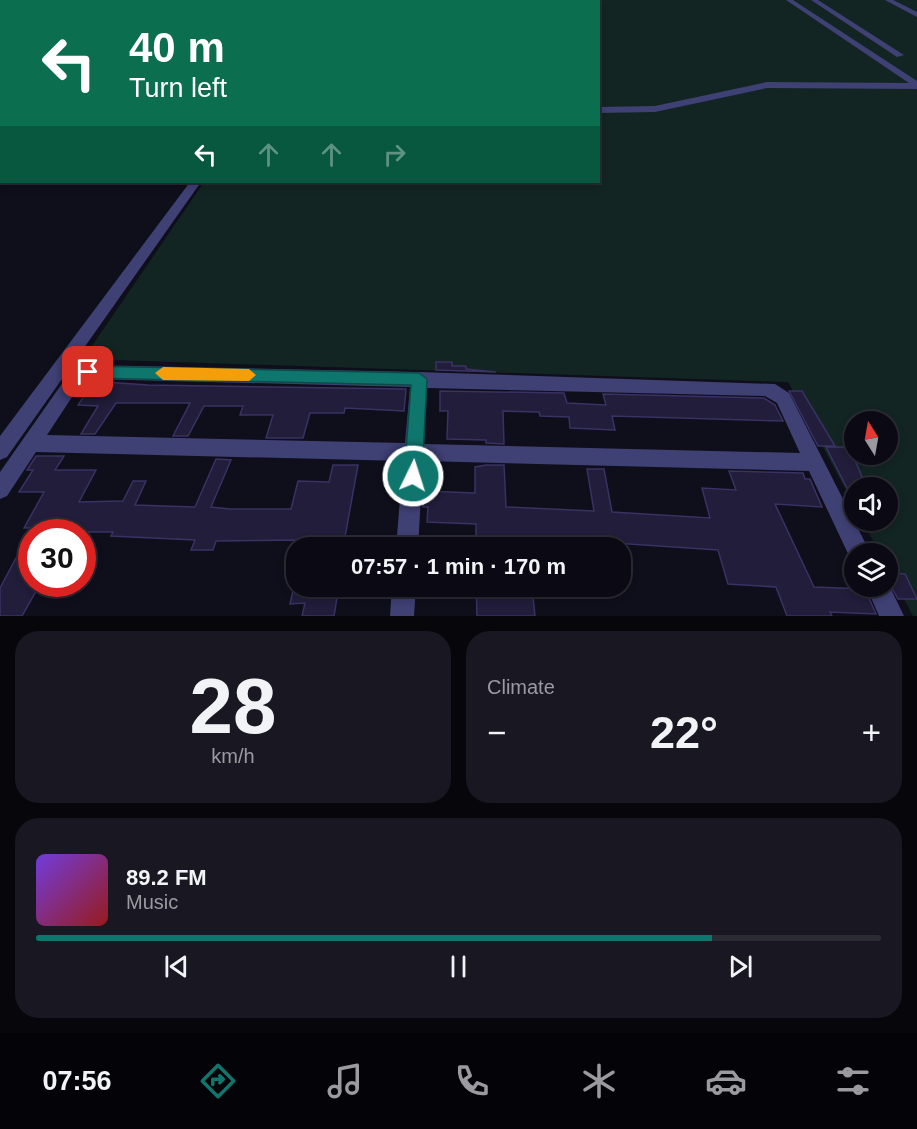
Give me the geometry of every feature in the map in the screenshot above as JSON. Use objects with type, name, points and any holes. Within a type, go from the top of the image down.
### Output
[{"type":"street","points":[[789,0],[917,85]]},
{"type":"street","points":[[814,0],[900,55]]},
{"type":"street","points":[[888,0],[917,15]]},
{"type":"street","points":[[600,110],[655,109],[767,85],[917,85]]},
{"type":"street","points":[[0,451],[194,183]]},
{"type":"street","points":[[0,489],[74,380],[88,372],[419,379],[775,391],[783,398],[854,543]]},
{"type":"street","points":[[408,537],[419,379]]},
{"type":"street","points":[[32,443],[814,462]]},
{"type":"street","points":[[402,616],[403,597]]},
{"type":"street","points":[[882,597],[892,616]]},
{"type":"green space","points":[[600,0],[917,0],[917,616],[913,616],[898,588],[898,543],[874,543],[868,531],[898,531],[898,477],[844,477],[844,486],[788,382],[83,359],[203,183],[600,183]]},
{"type":"building","points":[[436,362],[452,362],[452,366],[466,366],[466,369],[496,372],[436,370]]},
{"type":"building","points":[[90,381],[148,385],[406,389],[404,411],[345,408],[344,413],[310,413],[303,438],[266,438],[273,415],[240,415],[243,406],[204,406],[188,436],[173,436],[190,403],[116,403],[95,434],[81,434],[98,406],[78,405],[84,396],[76,396]]},
{"type":"building","points":[[440,391],[564,393],[567,403],[606,405],[603,394],[764,398],[775,405],[783,421],[612,416],[615,430],[570,428],[569,417],[540,416],[539,412],[503,411],[504,444],[486,443],[486,440],[447,439],[448,411],[440,411]]},
{"type":"building","points":[[789,391],[802,391],[835,446],[818,446]]},
{"type":"building","points":[[826,447],[844,447],[844,465],[857,465],[862,477],[844,477],[844,482]]},
{"type":"building","points":[[36,456],[64,456],[55,470],[96,470],[79,502],[123,501],[133,481],[146,481],[135,505],[195,507],[216,459],[231,460],[211,507],[291,509],[298,481],[329,482],[333,465],[358,465],[345,537],[286,537],[286,540],[216,541],[213,550],[191,550],[195,540],[111,536],[113,532],[96,532],[96,519],[29,519],[44,492],[19,492],[33,470],[27,470]]},
{"type":"building","points":[[504,465],[506,507],[594,511],[587,469],[604,469],[612,512],[710,518],[702,488],[736,490],[729,471],[803,473],[805,479],[810,479],[822,507],[775,504],[814,587],[844,588],[844,597],[869,597],[876,614],[830,612],[832,616],[787,616],[776,587],[728,584],[718,550],[631,544],[631,537],[476,537],[476,524],[427,522],[428,507],[423,507],[424,491],[475,493],[475,467]]},
{"type":"building","points":[[18,554],[18,597],[33,597],[22,616],[0,616],[0,588]]},
{"type":"building","points":[[898,574],[905,574],[917,599],[898,599]]},
{"type":"building","points":[[292,597],[337,597],[334,616],[302,616],[305,603],[290,604]]},
{"type":"building","points":[[476,597],[533,597],[535,616],[477,616]]},
{"type":"slow traffic","points":[[163,373],[249,375]]},
{"type":"route","points":[[88,372],[419,379],[413,476]]}]
